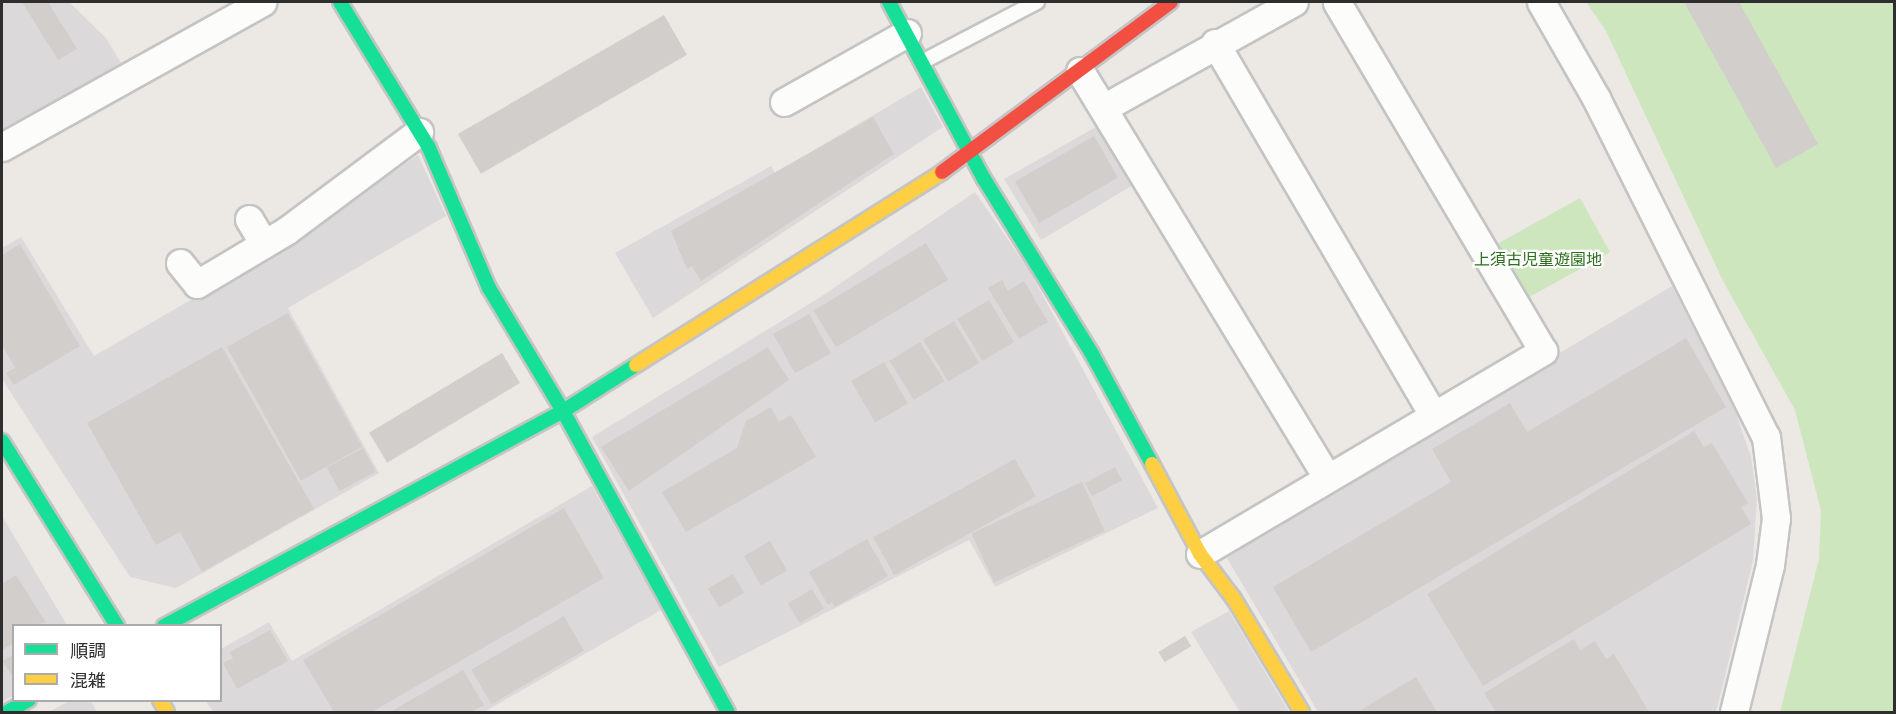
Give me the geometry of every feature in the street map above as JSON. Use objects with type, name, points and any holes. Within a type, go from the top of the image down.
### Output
[{"type":"street","points":[[2,147],[262,2]]},
{"type":"street","points":[[340,2],[419,132],[489,288],[563,411],[728,712]]},
{"type":"street","points":[[890,2],[971,154],[1092,354],[1200,554],[1234,599],[1302,712]]},
{"type":"street","points":[[168,624],[563,411],[971,154],[1171,2]]},
{"type":"street","points":[[1105,107],[1215,43],[1294,2]]},
{"type":"street","points":[[1200,554],[1433,414],[1543,351],[1543,345],[1337,2]]},
{"type":"street","points":[[1541,2],[1596,98],[1766,438],[1776,518],[1770,565],[1734,712]]},
{"type":"street","points":[[784,102],[907,33]]},
{"type":"street","points":[[1215,43],[1433,414]]},
{"type":"street","points":[[1080,71],[1105,107],[1327,478]]},
{"type":"street","points":[[180,263],[197,284],[264,244],[419,132]]},
{"type":"street","points":[[249,219],[264,244]]},
{"type":"street","points":[[2,441],[116,624]]},
{"type":"street","points":[[7,712],[25,702]]},
{"type":"lane","points":[[922,62],[1037,2]]},
{"type":"shaded area","points":[[2,2],[69,2],[106,38],[121,63],[2,137]]},
{"type":"shaded area","points":[[921,87],[943,127],[653,318],[615,253],[771,166],[775,173]]},
{"type":"shaded area","points":[[1096,127],[1113,129],[1143,179],[1041,240],[1004,179]]},
{"type":"shaded area","points":[[418,155],[446,216],[288,308],[379,473],[176,588],[130,577],[2,379],[2,248],[21,237],[94,356],[289,243]]},
{"type":"shaded area","points":[[975,192],[1029,270],[1158,508],[995,587],[969,540],[719,667],[592,437],[819,298]]},
{"type":"shaded area","points":[[1672,286],[1735,411],[1751,457],[1757,498],[1753,561],[1716,712],[1318,712],[1224,553]]},
{"type":"shaded area","points":[[592,486],[661,610],[484,712],[213,712],[207,702],[222,702],[222,648],[269,622],[292,661]]},
{"type":"shaded area","points":[[2,516],[66,624],[12,624],[12,696],[2,702]]},
{"type":"shaded area","points":[[1229,611],[1289,712],[1240,712],[1191,632]]},
{"type":"shaded area","points":[[67,702],[92,702],[97,712],[49,712]]},
{"type":"green space","points":[[1586,2],[1894,2],[1894,712],[1780,712],[1819,559],[1821,511],[1795,410],[1723,281],[1606,31]]},
{"type":"green space","name":"上須古児童遊園地","points":[[1580,198],[1610,252],[1522,301],[1492,247]]},
{"type":"building","points":[[22,2],[48,2],[77,49],[58,60]]},
{"type":"building","points":[[1684,2],[1739,2],[1818,144],[1776,168]]},
{"type":"building","points":[[664,15],[687,55],[481,174],[458,134]]},
{"type":"building","points":[[873,117],[894,154],[701,281],[692,266],[687,269],[671,231]]},
{"type":"building","points":[[1094,136],[1118,178],[1039,223],[1015,182]]},
{"type":"building","points":[[926,243],[948,280],[836,347],[814,310]]},
{"type":"building","points":[[20,244],[80,346],[14,385],[6,373],[15,368],[2,345],[2,255]]},
{"type":"building","points":[[1002,280],[1008,291],[1024,281],[1048,322],[1019,339],[988,288]]},
{"type":"building","points":[[989,300],[1014,342],[983,361],[957,319]]},
{"type":"building","points":[[288,313],[362,447],[301,481],[227,347]]},
{"type":"building","points":[[809,314],[831,353],[795,373],[773,334]]},
{"type":"building","points":[[954,321],[979,363],[948,382],[923,340]]},
{"type":"building","points":[[1686,338],[1726,407],[1311,652],[1273,587],[1451,482],[1432,449],[1510,403],[1527,432]]},
{"type":"building","points":[[920,342],[944,381],[914,400],[889,361]]},
{"type":"building","points":[[222,347],[314,509],[202,572],[180,532],[156,545],[87,423]]},
{"type":"building","points":[[768,347],[789,380],[629,491],[601,447]]},
{"type":"building","points":[[502,353],[520,383],[387,463],[369,433]]},
{"type":"building","points":[[884,362],[908,404],[875,423],[851,381]]},
{"type":"building","points":[[771,407],[779,422],[791,415],[816,457],[686,532],[662,492],[737,448],[746,421]]},
{"type":"building","points":[[1694,431],[1704,447],[1712,443],[1748,503],[1741,507],[1751,524],[1483,686],[1427,594]]},
{"type":"building","points":[[363,448],[376,472],[339,491],[327,467]]},
{"type":"building","points":[[1015,459],[1036,497],[894,575],[873,538]]},
{"type":"building","points":[[1115,467],[1122,480],[1092,496],[1085,483]]},
{"type":"building","points":[[1082,482],[1105,531],[994,583],[971,534]]},
{"type":"building","points":[[564,508],[604,578],[372,712],[334,712],[303,660]]},
{"type":"building","points":[[867,539],[888,576],[835,607],[832,602],[828,605],[809,572]]},
{"type":"building","points":[[770,541],[787,570],[761,585],[744,556]]},
{"type":"building","points":[[733,574],[744,593],[719,608],[708,588]]},
{"type":"building","points":[[16,575],[46,623],[12,624],[12,644],[2,650],[2,584]]},
{"type":"building","points":[[812,589],[824,609],[800,623],[788,603]]},
{"type":"building","points":[[564,616],[584,651],[491,704],[471,670]]},
{"type":"building","points":[[270,630],[288,661],[237,689],[223,663],[233,658],[230,652]]},
{"type":"building","points":[[1185,636],[1191,646],[1165,662],[1158,652]]},
{"type":"building","points":[[1574,639],[1580,650],[1595,641],[1606,659],[1614,654],[1649,712],[1496,712],[1484,693]]},
{"type":"building","points":[[12,655],[12,675],[2,661]]},
{"type":"building","points":[[463,670],[484,705],[471,712],[390,712]]},
{"type":"building","points":[[1416,677],[1437,712],[1357,712]]},
{"type":"traffic: fast","points":[[340,2],[429,148],[489,288],[563,411],[728,712]]},
{"type":"traffic: fast","points":[[889,2],[984,179],[1092,354],[1152,464]]},
{"type":"traffic: fast","points":[[168,624],[563,411],[636,365]]},
{"type":"traffic: fast","points":[[2,441],[116,624]]},
{"type":"traffic: fast","points":[[7,712],[25,702]]},
{"type":"traffic: slow","points":[[636,365],[942,172]]},
{"type":"traffic: slow","points":[[1152,464],[1200,554],[1234,599],[1302,712]]},
{"type":"traffic: slow","points":[[161,702],[167,712]]},
{"type":"traffic: jam","points":[[942,172],[1171,2]]}]
